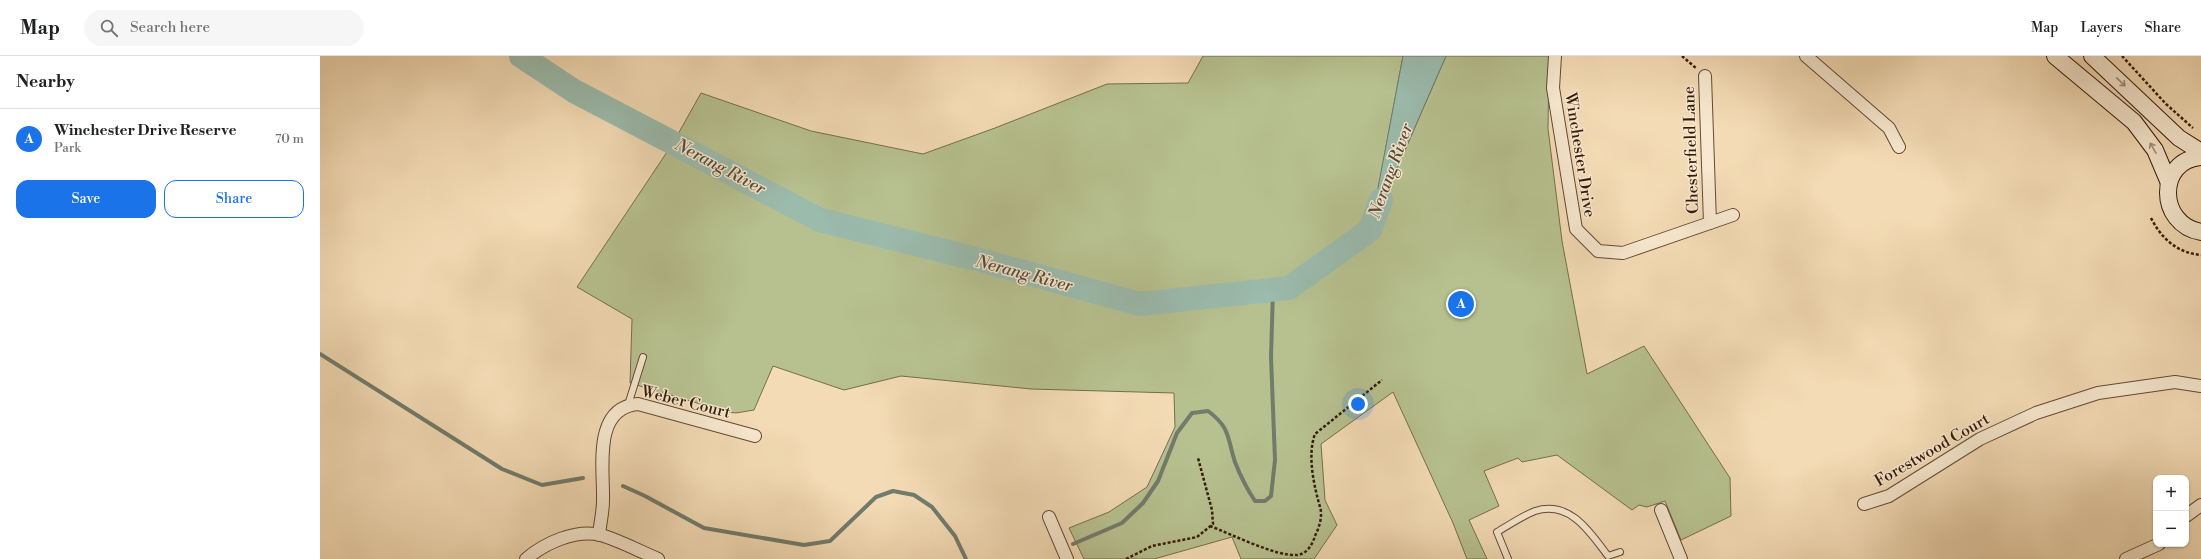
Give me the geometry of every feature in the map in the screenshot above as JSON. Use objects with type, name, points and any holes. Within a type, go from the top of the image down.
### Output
[{"type":"main road","points":[[2055,56],[2122,110],[2139,128],[2155,150],[2169,183]]},
{"type":"main road","points":[[2092,56],[2179,138],[2201,152]]},
{"type":"main road","points":[[2198,233],[2176,219],[2171,210],[2167,192],[2169,183],[2175,171],[2184,162],[2201,157]]},
{"type":"street","name":"Winchester Drive","points":[[1555,56],[1554,88],[1576,229],[1598,251],[1623,252],[1733,215]]},
{"type":"street","points":[[1808,57],[1889,128],[1899,147]]},
{"type":"street","name":"Chesterfield Lane","points":[[1705,76],[1710,223]]},
{"type":"street","name":"Forestwood Court","points":[[1864,504],[1889,496],[1980,438],[2036,413],[2098,393],[2176,382],[2201,386]]},
{"type":"street","name":"Weber Court","points":[[599,535],[603,503],[602,459],[606,432],[609,422],[617,412],[628,405],[638,404],[755,436]]},
{"type":"street","points":[[2189,514],[2201,505]]},
{"type":"street","points":[[1661,510],[1681,559]]},
{"type":"street","points":[[1049,517],[1067,559]]},
{"type":"street","points":[[526,559],[536,550],[556,540],[578,535],[599,535],[617,540],[658,559]]},
{"type":"street","points":[[2126,559],[2153,547]]},
{"type":"lane","points":[[628,405],[643,357]]},
{"type":"lane","points":[[1508,559],[1497,532],[1535,511],[1547,509],[1568,512],[1586,527],[1608,556],[1620,552]]},
{"type":"path","points":[[1682,56],[1705,76]]},
{"type":"path","points":[[2122,56],[2166,104],[2196,131]]},
{"type":"path","points":[[2150,218],[2156,230],[2168,242],[2190,254],[2201,255]]},
{"type":"path","points":[[1210,526],[1282,553],[1298,555],[1311,547],[1321,517],[1321,508],[1316,496],[1312,441],[1315,434],[1382,380]]},
{"type":"path","points":[[1126,559],[1152,546],[1197,537],[1213,524],[1212,510],[1198,458]]},
{"type":"green space","points":[[1203,56],[1403,56],[1371,228],[1446,56],[1549,56],[1548,129],[1562,241],[1587,374],[1644,346],[1730,478],[1731,516],[1681,540],[1665,501],[1647,507],[1639,505],[1632,510],[1557,455],[1522,462],[1518,458],[1484,471],[1499,506],[1469,520],[1487,559],[1467,559],[1453,523],[1393,392],[1321,444],[1325,500],[1337,525],[1314,559],[1241,559],[1232,537],[1154,559],[1084,559],[1069,528],[1109,512],[1147,487],[1175,427],[1174,393],[1031,389],[901,376],[844,390],[773,366],[754,410],[736,413],[727,412],[630,383],[632,319],[577,287],[673,143],[701,93],[811,131],[923,154],[995,128],[1107,84],[1188,83]]},
{"type":"water","points":[[1403,56],[1446,56],[1370,230]]},
{"type":"waterway","name":"Nerang River","points":[[521,56],[574,91],[820,220],[976,259],[1140,304],[1289,288],[1370,230],[1381,200]]},
{"type":"waterway","points":[[1073,544],[1122,523],[1143,503],[1158,481],[1177,433],[1192,413],[1208,411],[1225,428],[1239,472],[1255,501],[1265,501],[1271,496],[1275,460],[1271,357],[1273,290]]},
{"type":"waterway","points":[[320,354],[502,469],[542,485],[583,478]]},
{"type":"waterway","points":[[623,486],[645,496],[704,528],[804,545],[830,541],[876,497],[893,491],[914,495],[932,507],[955,536],[966,559]]},
{"type":"place","name":"Winchester Drive Reserve","points":[[1461,304]]}]
